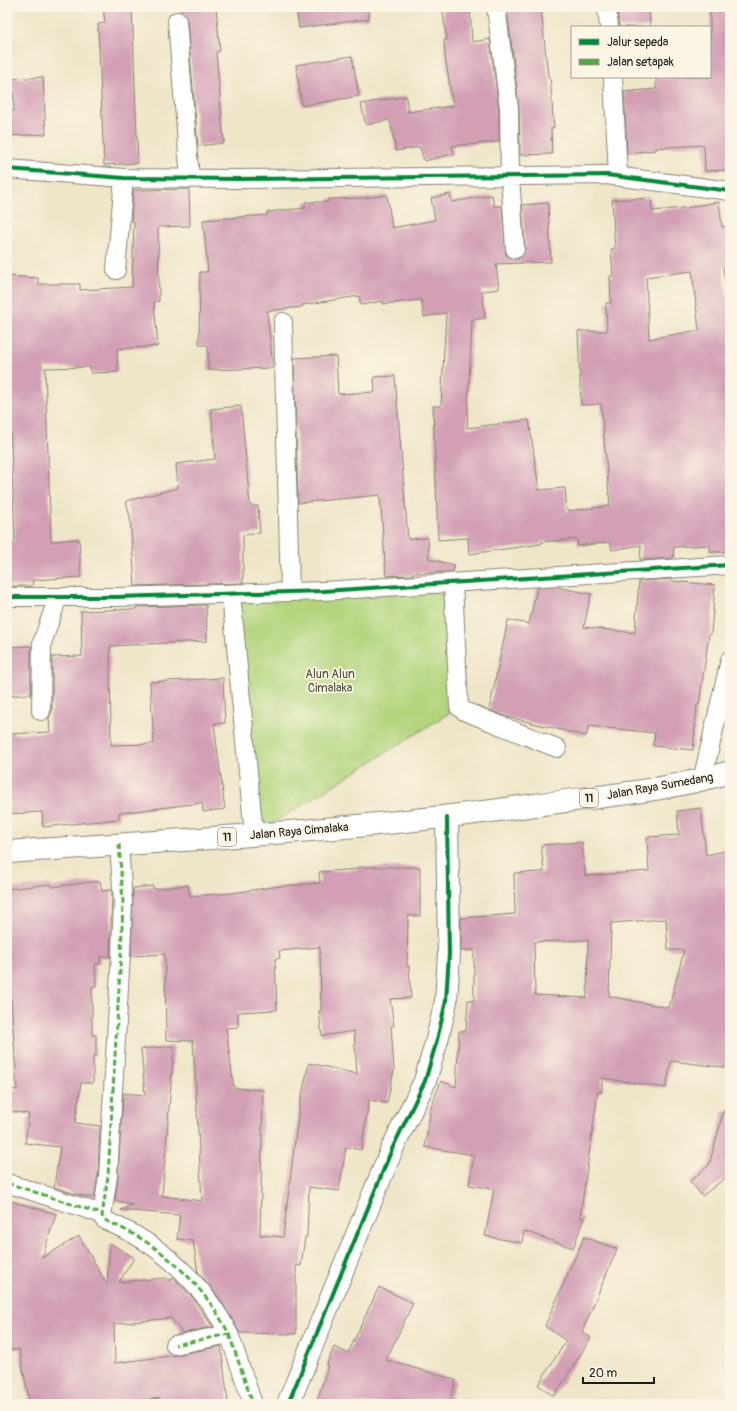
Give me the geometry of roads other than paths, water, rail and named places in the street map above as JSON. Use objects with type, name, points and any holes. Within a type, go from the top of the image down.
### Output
[{"type":"main road","name":"Jalan Raya Sumedang","points":[[447,818],[702,781],[730,772]]},
{"type":"main road","name":"Jalan Raya Cimalaka","points":[[7,852],[254,836],[447,818]]},
{"type":"main road","points":[[288,1404],[392,1149],[425,1081],[437,1040],[446,1001],[449,954],[447,818]]},
{"type":"street","points":[[496,7],[509,108],[510,176],[515,248]]},
{"type":"street","points":[[178,21],[190,179]]},
{"type":"street","points":[[613,78],[618,176]]},
{"type":"street","points":[[7,169],[124,178],[190,179],[607,175],[730,191]]},
{"type":"street","points":[[116,270],[124,178]]},
{"type":"street","points":[[284,322],[290,592]]},
{"type":"street","points":[[7,597],[290,592],[730,565]]},
{"type":"street","points":[[453,583],[459,707],[464,711],[557,748]]},
{"type":"street","points":[[231,594],[254,836]]},
{"type":"street","points":[[41,711],[42,643],[58,597]]},
{"type":"street","points":[[702,781],[730,660]]},
{"type":"street","points":[[119,844],[123,909],[108,1176],[103,1208],[105,1220],[136,1235],[162,1253],[183,1270],[202,1292],[229,1334],[253,1404]]},
{"type":"street","points":[[7,1183],[103,1208]]},
{"type":"street","points":[[175,1345],[229,1334]]},
{"type":"park label","name":"Alun Alun Cimalaka","points":[[330,681]]}]
